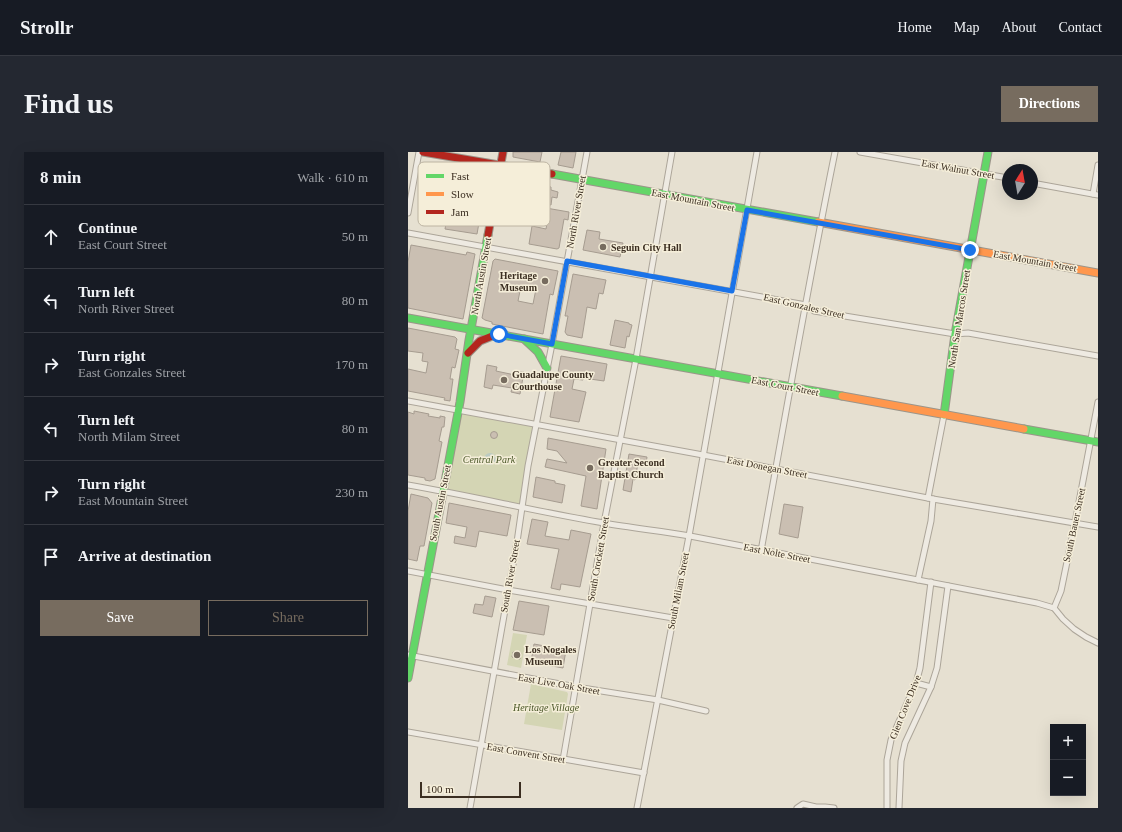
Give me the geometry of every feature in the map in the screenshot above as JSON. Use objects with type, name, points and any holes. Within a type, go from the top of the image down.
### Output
[{"type":"main road","name":"East Mountain Street","points":[[423,152],[478,162]]},
{"type":"main road","name":"North Austin Street","points":[[501,162],[503,152]]},
{"type":"main road","name":"North San Marcos Street","points":[[944,415],[955,334],[988,152]]},
{"type":"main road","name":"East Mountain Street","points":[[550,174],[1098,273]]},
{"type":"main road","name":"North Austin Street","points":[[471,329],[490,226]]},
{"type":"main road","name":"East Court Street","points":[[408,318],[1095,442]]},
{"type":"main road","name":"South Austin Street","points":[[408,678],[410,656],[443,491],[471,329]]},
{"type":"main road","points":[[468,353],[480,341],[487,337],[499,334]]},
{"type":"main road","points":[[524,338],[539,353],[545,361],[547,368]]},
{"type":"street","points":[[408,213],[419,152]]},
{"type":"street","name":"North River Street","points":[[552,344],[587,152]]},
{"type":"street","name":"South Crockett Street","points":[[563,760],[604,523],[636,359],[672,152]]},
{"type":"street","name":"South Milam Street","points":[[638,808],[718,374],[757,152]]},
{"type":"street","points":[[761,551],[790,387],[835,152]]},
{"type":"street","name":"East Walnut Street","points":[[860,152],[1002,177]]},
{"type":"street","points":[[1038,184],[1095,195],[1098,165]]},
{"type":"street","name":"East Gonzales Street","points":[[408,233],[806,305],[814,311],[955,334],[968,333],[1098,356]]},
{"type":"street","name":"South River Street","points":[[470,808],[522,508],[523,494],[552,344]]},
{"type":"street","name":"East Donegan Street","points":[[408,401],[703,455],[776,470],[1098,527]]},
{"type":"street","name":"South Bauer Street","points":[[1054,608],[1061,591],[1075,523],[1095,442],[1098,402]]},
{"type":"street","points":[[918,580],[931,521],[930,498],[944,415]]},
{"type":"street","name":"East Nolte Street","points":[[408,485],[522,508],[688,536],[931,582],[1054,608]]},
{"type":"street","points":[[408,571],[508,590],[673,618]]},
{"type":"street","name":"Glen Cove Drive","points":[[887,808],[887,760],[891,740],[916,683],[920,668],[931,582]]},
{"type":"street","name":"Glen Cove Drive","points":[[898,808],[901,761],[905,743],[931,688],[938,668],[948,586]]},
{"type":"street","points":[[1054,608],[1074,629],[1098,643]]},
{"type":"street","name":"East Live Oak Street","points":[[410,656],[576,687],[658,700],[706,711]]},
{"type":"street","points":[[916,683],[931,688]]},
{"type":"street","name":"East Convent Street","points":[[408,732],[644,773]]},
{"type":"street","points":[[797,808],[803,804],[817,808],[834,808]]},
{"type":"green space","name":"Central Park","points":[[458,410],[536,424],[522,508],[443,491]]},
{"type":"green space","points":[[513,633],[527,635],[521,668],[507,665]]},
{"type":"green space","name":"Heritage Village","points":[[531,684],[567,692],[568,694],[562,730],[524,724]]},
{"type":"shaded area","points":[[488,453],[492,453],[496,459],[492,465],[488,465],[484,461],[484,457]]},
{"type":"building","points":[[513,152],[542,152],[540,162],[513,157]]},
{"type":"building","points":[[561,152],[576,152],[573,168],[558,165]]},
{"type":"building","points":[[550,187],[551,190],[558,192],[557,198],[552,197],[551,205]]},
{"type":"building","points":[[550,209],[569,212],[568,220],[564,219],[559,248],[557,249],[529,244],[532,226],[546,229],[546,226],[550,226]]},
{"type":"building","points":[[446,226],[478,226],[477,234],[445,229]]},
{"type":"building","name":"Seguin City Hall","points":[[587,230],[600,232],[599,239],[623,243],[620,257],[583,250]]},
{"type":"building","points":[[411,245],[466,255],[467,252],[475,254],[463,319],[408,308],[408,262]]},
{"type":"building","points":[[495,259],[558,271],[553,295],[550,294],[543,334],[492,324],[492,322],[482,318],[493,261]],"holes":[[[521,286],[536,289],[533,304],[518,301]]]},
{"type":"building","points":[[573,274],[606,280],[603,294],[599,293],[596,309],[587,307],[582,338],[567,335],[565,332],[568,316],[565,316]]},
{"type":"building","points":[[615,320],[632,325],[629,337],[627,336],[625,348],[610,345]]},
{"type":"building","points":[[408,328],[455,337],[457,339],[455,349],[459,350],[455,368],[452,367],[450,379],[453,379],[450,401],[444,400],[445,398],[408,391],[408,369],[426,373],[428,362],[422,361],[423,353],[408,351]]},
{"type":"building","points":[[561,356],[607,364],[604,381],[583,378],[583,380],[574,379],[572,389],[586,392],[579,422],[550,417]]},
{"type":"building","name":"Guadalupe County Courthouse","points":[[487,365],[497,367],[496,371],[515,375],[515,371],[524,372],[520,394],[511,392],[512,388],[493,385],[492,389],[484,387]]},
{"type":"building","points":[[414,411],[429,414],[428,416],[440,418],[440,416],[445,417],[444,427],[442,427],[439,441],[442,442],[435,479],[430,481],[425,480],[425,478],[408,475],[408,412],[414,414]]},
{"type":"building","points":[[494,431],[497,432],[497,438],[494,439],[491,438],[490,435],[491,432]]},
{"type":"building","points":[[548,438],[606,449],[597,509],[581,506],[586,476],[545,467],[547,459],[567,463],[557,451],[547,449]]},
{"type":"building","points":[[629,454],[647,457],[646,464],[638,463],[631,492],[623,490]]},
{"type":"building","points":[[536,477],[565,485],[562,503],[533,497]]},
{"type":"building","points":[[411,494],[428,498],[432,503],[424,546],[420,546],[417,561],[408,559],[408,511]]},
{"type":"building","points":[[449,503],[511,515],[507,536],[479,531],[476,547],[454,543],[455,536],[465,538],[467,527],[446,523]]},
{"type":"building","points":[[784,504],[803,507],[798,538],[779,534]]},
{"type":"building","points":[[532,519],[548,522],[545,536],[569,540],[571,530],[591,534],[580,587],[561,584],[560,590],[551,588],[559,549],[527,544]]},
{"type":"building","points":[[485,596],[496,598],[492,617],[473,613],[475,604],[483,605]]},
{"type":"building","points":[[519,601],[549,606],[544,635],[513,630]]},
{"type":"building","points":[[534,644],[566,650],[563,668],[531,662]]},
{"type":"building","name":"Los Nogales Museum","points":[[513,652],[521,653],[520,659],[512,657]]},
{"type":"traffic: fast","points":[[944,415],[955,334],[988,152]]},
{"type":"traffic: fast","points":[[552,174],[818,222]]},
{"type":"traffic: fast","points":[[408,678],[460,402],[469,340],[488,235]]},
{"type":"traffic: fast","points":[[408,318],[842,396]]},
{"type":"traffic: fast","points":[[524,339],[538,352],[547,368]]},
{"type":"traffic: fast","points":[[1024,429],[1098,442]]},
{"type":"traffic: slow","points":[[818,222],[1098,273]]},
{"type":"traffic: slow","points":[[842,396],[1024,429]]},
{"type":"traffic: jam","points":[[423,152],[482,162]]},
{"type":"traffic: jam","points":[[501,162],[503,152]]},
{"type":"traffic: jam","points":[[488,235],[490,226]]},
{"type":"traffic: jam","points":[[468,353],[480,341],[497,334]]},
{"type":"place","name":"Seguin City Hall","points":[[603,247]]},
{"type":"place","name":"Heritage Museum","points":[[545,281]]},
{"type":"place","name":"Guadalupe County Courthouse","points":[[504,380]]},
{"type":"place","name":"Greater Second Baptist Church","points":[[590,468]]},
{"type":"place","name":"Los Nogales Museum","points":[[517,655]]},
{"type":"route","points":[[499,334],[552,344],[567,261],[732,291],[747,210],[821,222],[970,250]]}]
